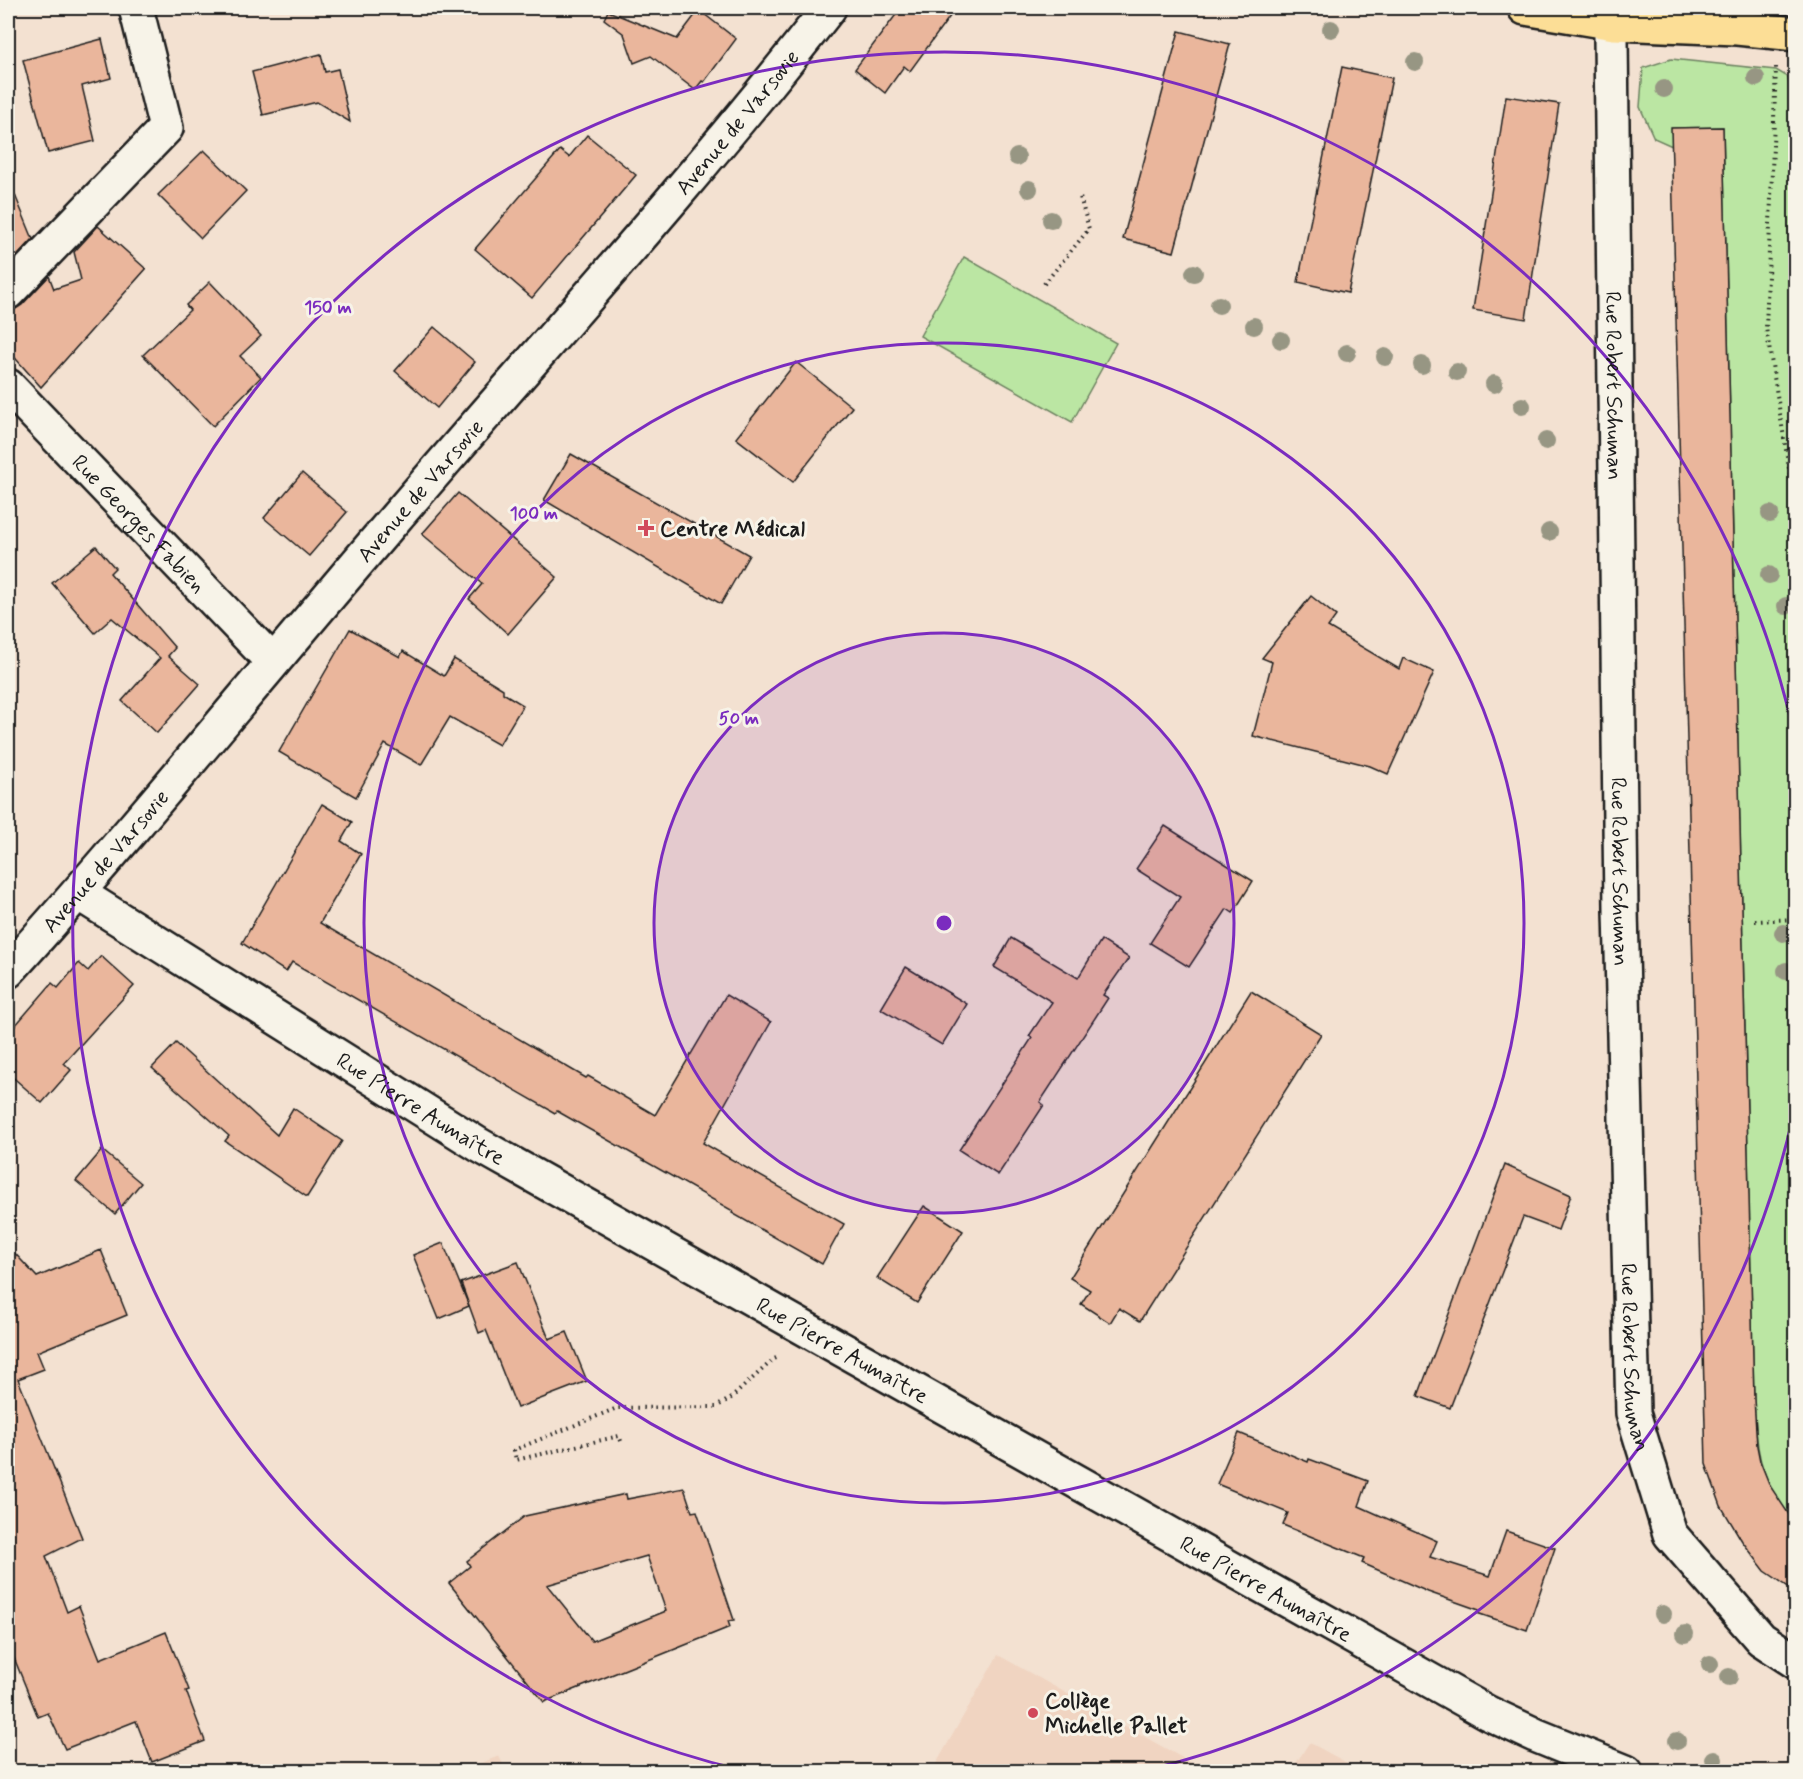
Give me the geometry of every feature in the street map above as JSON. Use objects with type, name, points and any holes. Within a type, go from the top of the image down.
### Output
[{"type":"main road","points":[[1525,8],[1614,23],[1737,28],[1787,33]]},
{"type":"street","points":[[8,292],[166,128],[136,8]]},
{"type":"street","name":"Avenue de Varsovie","points":[[8,971],[78,893],[272,660],[489,409],[679,193],[788,84],[829,8]]},
{"type":"street","name":"Rue Robert Schuman","points":[[1614,23],[1611,38],[1621,910],[1633,1413],[1670,1533],[1761,1639],[1796,1662]]},
{"type":"street","name":"Rue Georges Fabien","points":[[8,386],[272,660]]},
{"type":"street","name":"Rue Pierre Aumaître","points":[[78,893],[479,1145],[1488,1713],[1626,1772]]},
{"type":"path","points":[[1787,33],[1769,202],[1766,328],[1796,511]]},
{"type":"path","points":[[1044,284],[1089,229],[1080,197]]},
{"type":"path","points":[[1755,921],[1796,919]]},
{"type":"path","points":[[1796,1192],[1793,1203],[1796,1210]]},
{"type":"path","points":[[621,1441],[619,1436],[516,1460],[514,1450],[616,1408],[716,1407],[731,1398],[774,1359],[784,1355]]},
{"type":"shaded area","name":"Collège Michelle Pallet","points":[[998,1655],[1206,1771],[932,1771]]},
{"type":"shaded area","points":[[1309,1743],[1314,1745],[1362,1771],[1291,1771]]},
{"type":"shaded area","points":[[499,1756],[506,1771],[464,1770]]},
{"type":"green space","points":[[1671,59],[1776,70],[1788,77],[1795,133],[1795,1525],[1765,1475],[1758,1443],[1754,1399],[1723,127],[1672,128],[1672,146],[1654,138],[1640,107],[1643,68]]},
{"type":"green space","points":[[964,257],[1116,343],[1072,422],[920,336]]},
{"type":"building","points":[[901,8],[956,8],[910,71],[904,66],[885,93],[855,69]]},
{"type":"building","points":[[699,10],[736,39],[704,82],[702,81],[695,90],[651,56],[634,63],[624,34],[604,19],[608,11],[677,39]]},
{"type":"building","points":[[1179,31],[1230,44],[1174,252],[1123,239]]},
{"type":"building","points":[[102,39],[111,78],[82,86],[95,141],[48,153],[23,60]]},
{"type":"building","points":[[321,54],[325,72],[338,69],[350,122],[317,102],[263,115],[252,72]]},
{"type":"building","points":[[1342,67],[1392,78],[1348,293],[1298,282]]},
{"type":"building","points":[[1506,96],[1559,104],[1526,319],[1473,310]]},
{"type":"building","points":[[1723,127],[1754,1399],[1760,1461],[1770,1486],[1796,1525],[1796,1592],[1765,1571],[1742,1541],[1721,1506],[1706,1464],[1671,128]]},
{"type":"building","points":[[587,135],[636,175],[532,298],[475,249],[560,150],[569,157]]},
{"type":"building","points":[[204,150],[246,191],[201,238],[158,195]]},
{"type":"building","points":[[8,178],[33,239],[8,266]]},
{"type":"building","points":[[98,226],[146,269],[41,387],[8,350],[8,310],[14,310],[22,305],[49,276],[54,289],[81,280],[74,252]]},
{"type":"building","points":[[210,282],[261,336],[240,356],[261,377],[213,426],[143,355],[190,310],[186,305]]},
{"type":"building","points":[[434,327],[475,362],[437,408],[395,371]]},
{"type":"building","points":[[796,362],[852,407],[793,482],[736,438]]},
{"type":"building","name":"Centre Médical","points":[[571,454],[749,555],[721,604],[544,500]]},
{"type":"building","points":[[302,473],[347,512],[309,556],[264,518]]},
{"type":"building","points":[[458,493],[557,577],[508,634],[469,599],[482,584],[422,534]]},
{"type":"building","points":[[96,546],[115,568],[110,573],[175,648],[168,656],[200,684],[157,733],[122,701],[160,658],[112,618],[95,633],[52,583]]},
{"type":"building","points":[[1311,596],[1336,616],[1328,627],[1399,669],[1403,658],[1434,672],[1388,774],[1370,766],[1253,736],[1272,662],[1262,658]]},
{"type":"building","points":[[350,629],[400,657],[403,651],[444,676],[454,659],[503,689],[503,693],[523,705],[499,745],[450,717],[421,765],[385,744],[356,797],[279,752]]},
{"type":"building","points":[[322,804],[352,822],[341,841],[361,854],[320,923],[586,1078],[588,1076],[655,1115],[726,995],[771,1022],[703,1143],[844,1224],[822,1264],[732,1213],[733,1211],[557,1111],[555,1113],[292,962],[286,972],[242,943]]},
{"type":"building","points":[[1165,826],[1253,881],[1233,913],[1227,909],[1189,967],[1150,943],[1180,897],[1136,869]]},
{"type":"building","points":[[1011,938],[1078,978],[1101,940],[1129,958],[1103,995],[1108,998],[1040,1102],[1044,1105],[998,1175],[959,1150],[1032,1038],[1029,1036],[1052,1002],[994,967]]},
{"type":"building","points":[[101,956],[134,986],[64,1063],[71,1070],[42,1103],[8,1073],[8,1034],[52,983],[58,988],[79,963],[88,971]]},
{"type":"building","points":[[906,967],[967,1004],[942,1045],[881,1009]]},
{"type":"building","points":[[1251,991],[1321,1034],[1140,1321],[1119,1308],[1110,1323],[1081,1304],[1090,1290],[1070,1278]]},
{"type":"building","points":[[176,1043],[277,1135],[293,1108],[342,1141],[307,1197],[225,1141],[229,1136],[152,1068]]},
{"type":"building","points":[[102,1150],[141,1183],[115,1214],[76,1181]]},
{"type":"building","points":[[1505,1165],[1571,1195],[1558,1230],[1523,1217],[1450,1408],[1418,1396]]},
{"type":"building","points":[[924,1206],[963,1231],[917,1303],[877,1278]]},
{"type":"building","points":[[443,1243],[469,1306],[439,1319],[413,1255]]},
{"type":"building","points":[[8,1246],[37,1277],[101,1250],[127,1315],[37,1352],[44,1369],[18,1379],[82,1538],[46,1556],[67,1612],[79,1606],[100,1659],[166,1632],[189,1690],[186,1691],[205,1741],[152,1762],[136,1721],[65,1749],[48,1713],[38,1717],[8,1643]]},
{"type":"building","points":[[518,1262],[549,1339],[567,1332],[587,1381],[517,1408],[486,1330],[479,1333],[461,1283]]},
{"type":"building","points":[[1239,1433],[1308,1462],[1309,1459],[1368,1481],[1359,1506],[1437,1541],[1430,1557],[1490,1576],[1506,1531],[1555,1548],[1527,1630],[1477,1613],[1479,1610],[1428,1592],[1362,1563],[1364,1558],[1283,1525],[1288,1513],[1217,1484]]},
{"type":"building","points":[[684,1488],[692,1512],[697,1511],[734,1620],[728,1621],[730,1627],[544,1702],[449,1583],[470,1566],[467,1561],[525,1516],[626,1494],[627,1499]],"holes":[[[647,1556],[666,1611],[592,1641],[547,1585]]]},
{"type":"place","name":"Centre Médical","points":[[646,528]]},
{"type":"place","name":"Collège Michelle Pallet","points":[[1033,1713]]}]
